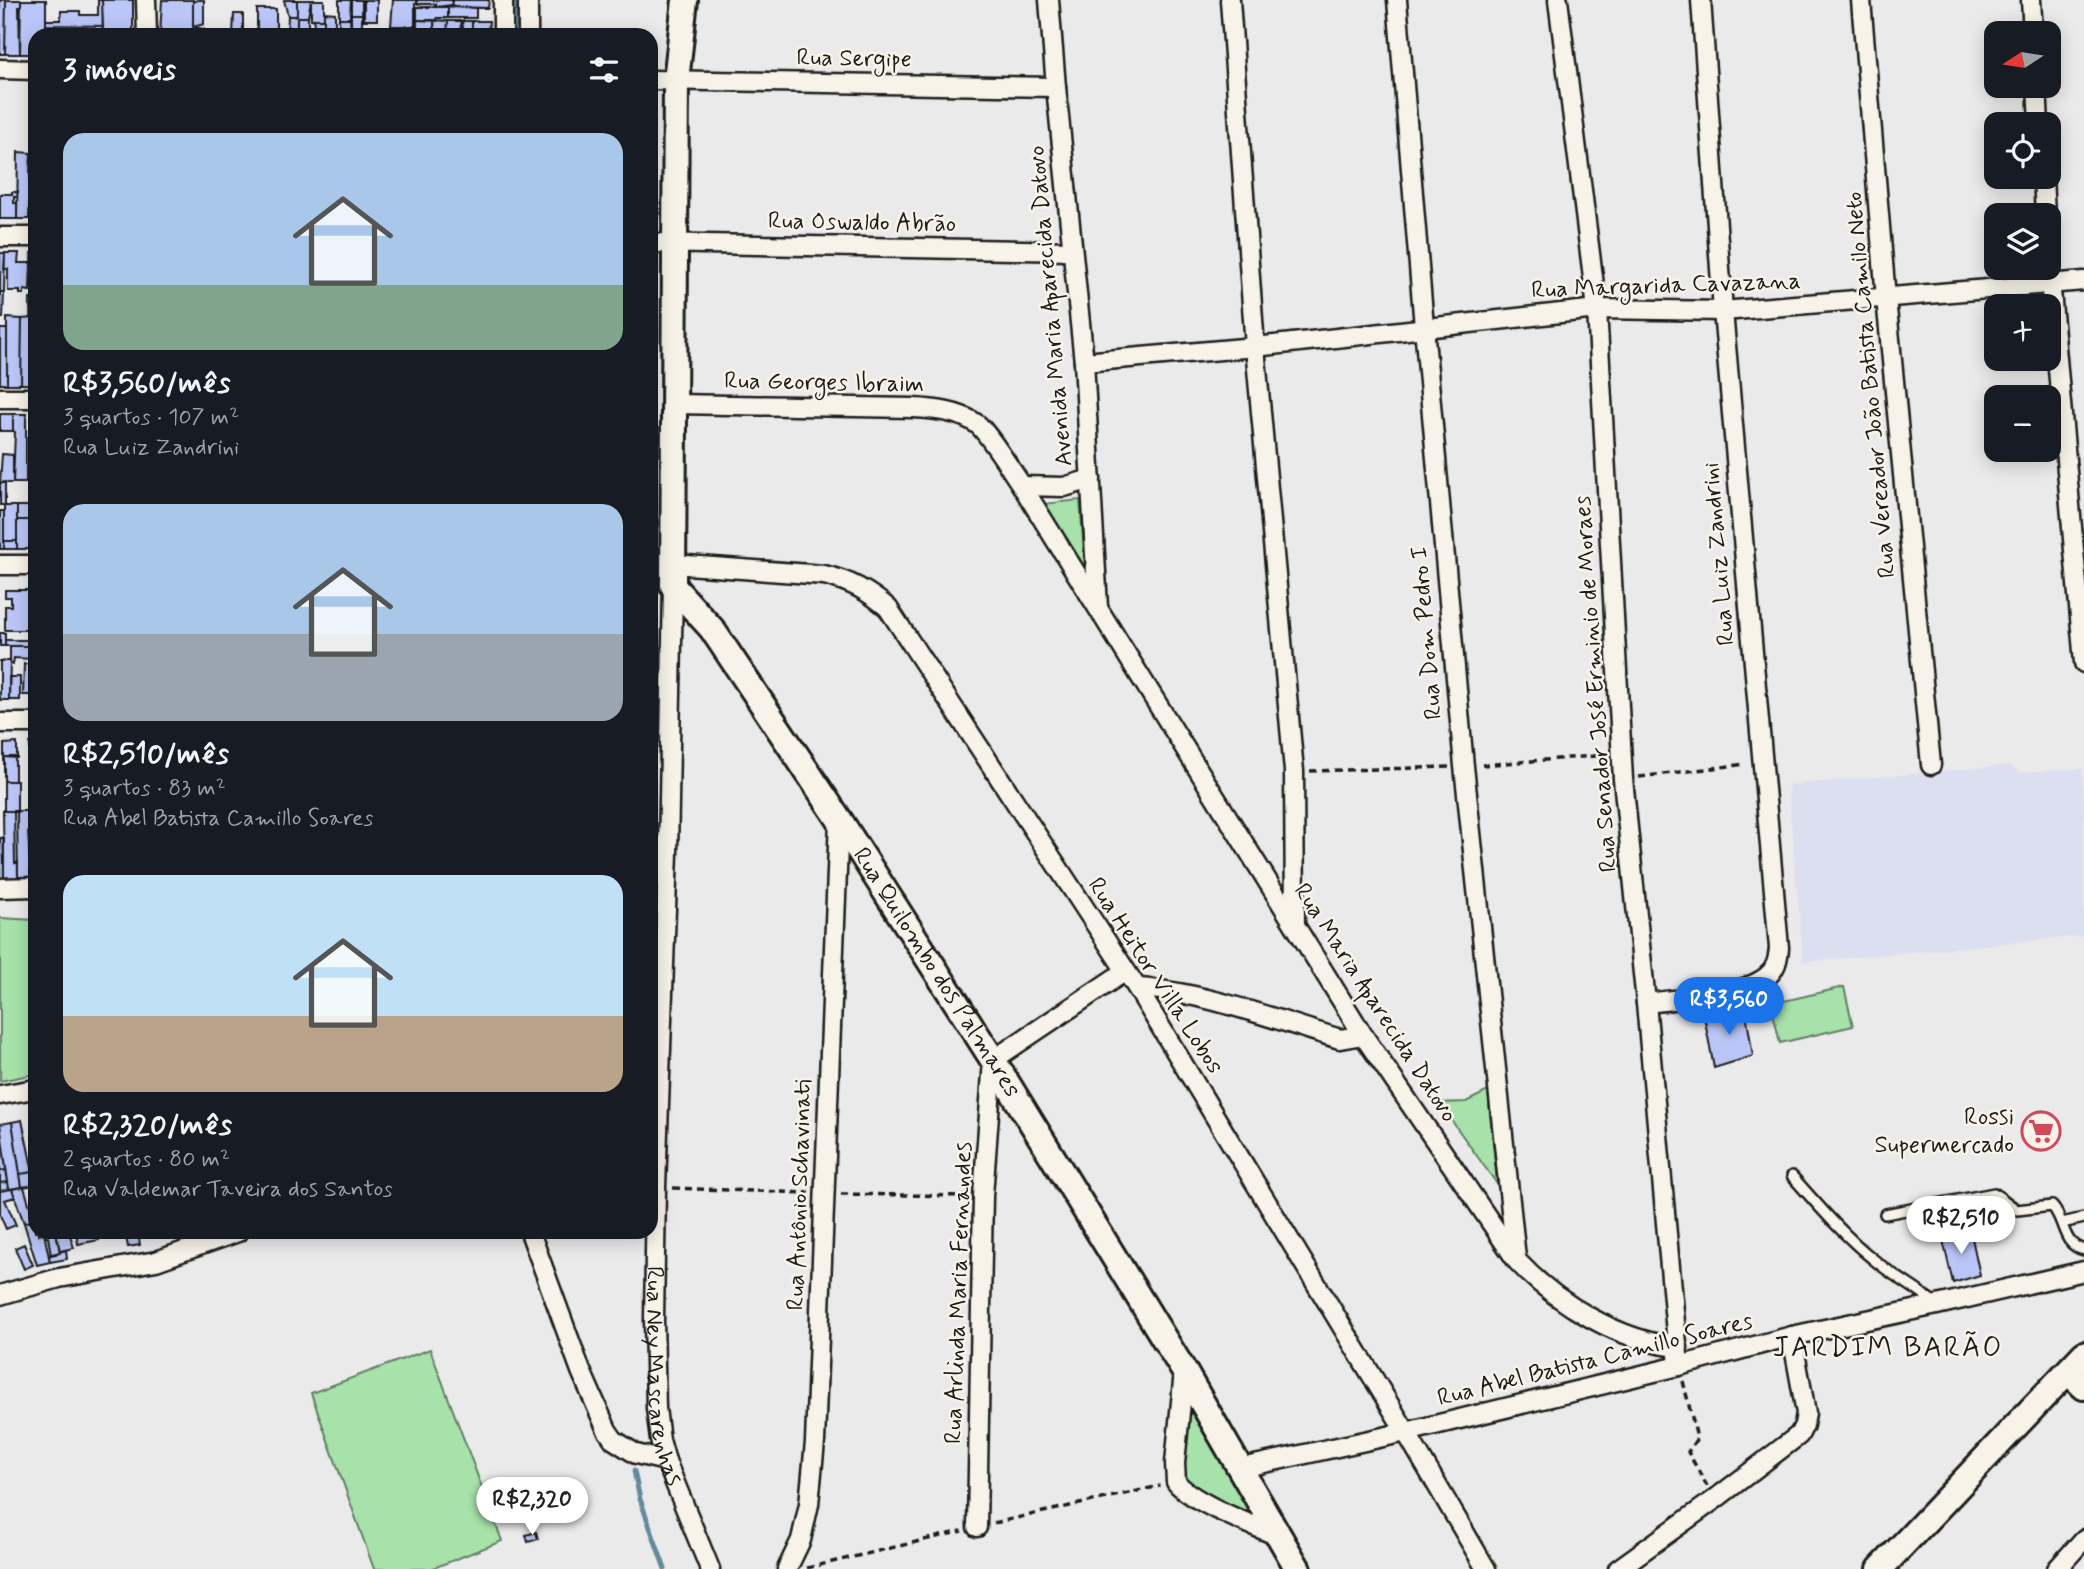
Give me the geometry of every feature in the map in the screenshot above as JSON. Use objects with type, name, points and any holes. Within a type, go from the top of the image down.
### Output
[{"type":"street","points":[[146,0],[147,28]]},
{"type":"street","points":[[503,0],[503,28]]},
{"type":"street","points":[[528,0],[528,28]]},
{"type":"street","name":"Rua Ney Mascarenhas","points":[[658,1020],[660,853],[673,575],[674,404],[663,244],[685,0]]},
{"type":"street","name":"Avenida Maria Aparecida Datovo","points":[[1049,0],[1084,362],[1098,608]]},
{"type":"street","points":[[1230,0],[1255,347],[1294,771],[1295,926]]},
{"type":"street","name":"Rua Dom Pedro I","points":[[1398,0],[1424,327],[1464,766],[1517,1261]]},
{"type":"street","name":"Rua Senador José Erminio de Moraes","points":[[1558,0],[1597,309],[1623,779],[1679,1366]]},
{"type":"street","name":"Rua Luiz Zandrini","points":[[1646,1003],[1716,994],[1755,983],[1768,976],[1778,960],[1779,948],[1723,311],[1701,0]]},
{"type":"street","name":"Rua Vereador João Batista Camilo Neto","points":[[1861,0],[1886,298],[1931,765]]},
{"type":"street","points":[[2031,0],[2033,21]]},
{"type":"street","points":[[0,69],[28,70]]},
{"type":"street","name":"Rua Sergipe","points":[[658,80],[1056,87]]},
{"type":"street","points":[[0,236],[28,237]]},
{"type":"street","name":"Rua Oswaldo Abrão","points":[[663,244],[1072,251]]},
{"type":"street","name":"Rua Margarida Cavazana","points":[[2061,277],[2084,281]]},
{"type":"street","name":"Rua Margarida Cavazana","points":[[1084,362],[1255,347],[1597,309],[1723,311],[1886,298],[2014,280]]},
{"type":"street","points":[[2049,280],[2084,663]]},
{"type":"street","points":[[0,398],[28,398]]},
{"type":"street","name":"Rua Georges Ibraim","points":[[674,404],[934,409],[978,424],[1022,486],[1098,608]]},
{"type":"street","points":[[1022,486],[1064,487],[1091,479]]},
{"type":"street","points":[[0,565],[28,565]]},
{"type":"street","name":"Rua Quilombo dos Palmares","points":[[673,575],[839,819],[993,1059],[1184,1371],[1298,1569]]},
{"type":"street","name":"Rua Heitor Villa Lobos","points":[[673,575],[824,575],[846,580],[869,591],[888,608],[1124,972],[1137,988],[1486,1569]]},
{"type":"street","name":"Rua Maria Aparecida Datovo","points":[[1098,608],[1363,1035],[1517,1261],[1536,1282],[1619,1332],[1655,1345],[1678,1347]]},
{"type":"street","points":[[0,723],[28,723]]},
{"type":"street","name":"Rua Antônio Schavinati","points":[[787,1569],[802,1540],[809,1504],[815,1442],[839,819]]},
{"type":"street","points":[[0,888],[28,887]]},
{"type":"street","points":[[993,1059],[1124,972]]},
{"type":"street","points":[[1137,988],[1159,989],[1202,999],[1340,1039],[1363,1035]]},
{"type":"street","name":"Rua Arlinda Maria Fernandes","points":[[977,1527],[983,1196],[993,1059]]},
{"type":"street","points":[[0,1095],[28,1090]]},
{"type":"street","points":[[0,1295],[59,1278],[156,1261],[217,1239]]},
{"type":"street","points":[[532,1239],[581,1371],[607,1430],[614,1440],[636,1454],[666,1461]]},
{"type":"street","points":[[537,1253],[540,1239]]},
{"type":"street","name":"Rua Ney Mascarenhas","points":[[655,1239],[656,1408],[660,1440],[710,1569]]},
{"type":"street","name":"Rua Abel Batista Camillo Soares","points":[[1241,1468],[1406,1432],[1792,1336],[1937,1306],[2084,1271]]},
{"type":"street","points":[[1618,1569],[1792,1441],[1804,1425],[1806,1413],[1792,1336]]},
{"type":"street","points":[[1184,1371],[1175,1462],[1176,1482],[1186,1492],[1201,1500],[1282,1538]]},
{"type":"street","points":[[1880,1569],[2079,1371]]},
{"type":"street","points":[[2057,1569],[2084,1539]]},
{"type":"lane","points":[[1792,1176],[1861,1249],[1892,1275],[1937,1306]]},
{"type":"lane","points":[[1885,1214],[1994,1193],[2017,1210],[2052,1206],[2059,1213],[2065,1238],[2075,1248],[2084,1250]]},
{"type":"lane","points":[[2062,1223],[2084,1218]]},
{"type":"path","points":[[1294,771],[1464,766],[1622,753]]},
{"type":"path","points":[[1623,779],[1761,762]]},
{"type":"path","points":[[1679,1366],[1698,1438],[1688,1452],[1714,1500]]},
{"type":"shaded area","points":[[2009,765],[2020,772],[2082,769],[2084,936],[1803,962],[1788,785]]},
{"type":"green space","points":[[1080,500],[1085,568],[1081,570],[1043,504]]},
{"type":"green space","points":[[0,918],[28,920],[28,1075],[0,1081]]},
{"type":"green space","points":[[1844,987],[1853,1026],[1780,1043],[1771,1004]]},
{"type":"green space","points":[[1488,1091],[1497,1184],[1439,1103],[1466,1102]]},
{"type":"green space","points":[[430,1349],[502,1541],[431,1569],[374,1569],[311,1393]]},
{"type":"green space","points":[[1186,1399],[1255,1521],[1189,1486],[1182,1478]]},
{"type":"building","points":[[0,0],[6,0],[5,54],[0,54]]},
{"type":"building","points":[[6,0],[21,0],[20,54],[5,54]]},
{"type":"building","points":[[21,0],[46,0],[46,28],[28,28],[28,54],[20,54]]},
{"type":"building","points":[[98,0],[102,0],[103,26],[46,25],[46,20],[61,20],[61,11],[98,15]]},
{"type":"building","points":[[102,0],[133,0],[133,28],[103,28]]},
{"type":"building","points":[[162,0],[193,0],[193,27],[198,28],[160,28]]},
{"type":"building","points":[[204,0],[204,24],[193,27],[193,2]]},
{"type":"building","points":[[284,0],[297,0],[297,16],[288,16]]},
{"type":"building","points":[[297,0],[311,0],[308,17],[297,17]]},
{"type":"building","points":[[311,0],[324,0],[324,19],[311,19]]},
{"type":"building","points":[[339,0],[351,0],[351,18],[339,18]]},
{"type":"building","points":[[351,0],[362,0],[362,14],[350,14]]},
{"type":"building","points":[[364,0],[377,0],[377,20],[364,20]]},
{"type":"building","points":[[393,0],[417,0],[415,26],[391,26]]},
{"type":"building","points":[[417,0],[452,0],[452,5],[436,7],[436,4],[417,4]]},
{"type":"building","points":[[452,0],[489,0],[488,8],[456,7],[452,5]]},
{"type":"building","points":[[417,7],[448,7],[448,18],[437,18],[437,21],[417,20]]},
{"type":"building","points":[[448,7],[476,8],[476,18],[448,18]]},
{"type":"building","points":[[257,9],[276,9],[276,28],[257,28]]},
{"type":"building","points":[[324,12],[335,13],[335,28],[324,28]]},
{"type":"building","points":[[234,14],[243,14],[243,28],[233,28]]},
{"type":"building","points":[[350,14],[362,14],[362,28],[351,28]]},
{"type":"building","points":[[288,16],[297,16],[297,28],[287,28]]},
{"type":"building","points":[[297,17],[308,17],[308,28],[297,28]]},
{"type":"building","points":[[339,18],[351,18],[351,28],[339,28]]},
{"type":"building","points":[[314,19],[324,19],[324,28],[313,28]]},
{"type":"building","points":[[417,20],[434,20],[434,28],[417,28]]},
{"type":"building","points":[[434,20],[448,21],[448,28],[435,28]]},
{"type":"building","points":[[448,21],[462,21],[460,28],[448,28]]},
{"type":"building","points":[[462,21],[472,21],[472,28],[463,28]]},
{"type":"building","points":[[472,21],[489,21],[488,28],[472,28]]},
{"type":"building","points":[[46,25],[103,26],[103,28],[46,28]]},
{"type":"building","points":[[18,152],[28,153],[28,219],[17,219]]},
{"type":"building","points":[[18,192],[17,197],[14,197],[14,203],[17,203],[17,219],[0,219],[0,194]]},
{"type":"building","points":[[0,253],[5,253],[4,292],[0,292]]},
{"type":"building","points":[[5,253],[19,253],[18,263],[28,263],[28,291],[24,290],[24,294],[20,294],[20,291],[8,291],[8,269],[4,269]]},
{"type":"building","points":[[0,292],[4,292],[3,318],[0,318]]},
{"type":"building","points":[[7,318],[22,319],[21,384],[7,384]]},
{"type":"building","points":[[28,318],[28,384],[21,384],[22,319]]},
{"type":"building","points":[[0,329],[7,329],[7,384],[0,384]]},
{"type":"building","points":[[0,414],[13,414],[13,431],[0,431]]},
{"type":"building","points":[[13,414],[26,414],[26,483],[13,483]]},
{"type":"building","points":[[2,454],[13,455],[13,483],[0,483]]},
{"type":"building","points":[[5,482],[5,505],[0,505],[0,483]]},
{"type":"building","points":[[4,506],[17,506],[17,541],[4,541]]},
{"type":"building","points":[[17,506],[28,506],[28,520],[17,520]]},
{"type":"building","points":[[0,511],[4,511],[4,549],[0,549]]},
{"type":"building","points":[[17,520],[28,520],[28,549],[17,549]]},
{"type":"building","points":[[4,541],[17,541],[17,549],[4,549]]},
{"type":"building","points":[[5,590],[28,590],[28,630],[5,630],[5,606],[11,606],[11,597],[5,597]]},
{"type":"building","points":[[0,633],[5,633],[5,646],[0,646]]},
{"type":"building","points":[[5,640],[28,640],[28,646],[5,646]]},
{"type":"building","points":[[10,646],[28,646],[28,659],[14,658],[13,664],[10,664]]},
{"type":"building","points":[[0,661],[10,661],[9,700],[0,700]]},
{"type":"building","points":[[24,664],[28,664],[28,695],[23,695]]},
{"type":"building","points":[[9,677],[20,677],[20,700],[9,700]]},
{"type":"building","points":[[17,743],[17,758],[4,757],[4,744]]},
{"type":"building","points":[[4,757],[15,757],[15,781],[4,781]]},
{"type":"building","points":[[4,781],[17,781],[17,811],[4,811]]},
{"type":"building","points":[[3,811],[14,811],[15,863],[18,862],[18,878],[4,878]]},
{"type":"building","points":[[17,811],[28,811],[28,878],[18,878]]},
{"type":"building","points":[[0,838],[4,838],[4,878],[0,878]]},
{"type":"building","points":[[1745,1007],[1753,1056],[1714,1068],[1704,1016]]},
{"type":"building","points":[[22,1120],[28,1148],[28,1173],[20,1174],[12,1122]]},
{"type":"building","points":[[12,1122],[22,1187],[9,1189],[0,1124]]},
{"type":"building","points":[[2,1139],[6,1170],[0,1171],[0,1140]]},
{"type":"building","points":[[6,1170],[8,1182],[0,1183],[0,1171]]},
{"type":"building","points":[[28,1173],[28,1186],[22,1187],[20,1174]]},
{"type":"building","points":[[8,1182],[9,1189],[0,1191],[0,1183]]},
{"type":"building","points":[[24,1187],[28,1200],[28,1222],[24,1223],[12,1189]]},
{"type":"building","points":[[12,1189],[15,1197],[5,1200],[16,1225],[6,1229],[0,1215],[0,1191]]},
{"type":"building","points":[[1970,1229],[1980,1275],[1953,1283],[1942,1236]]},
{"type":"building","points":[[29,1239],[45,1239],[50,1262],[37,1265]]},
{"type":"building","points":[[48,1239],[57,1239],[60,1253],[51,1255]]},
{"type":"building","points":[[57,1239],[71,1239],[74,1248],[60,1251]]},
{"type":"building","points":[[77,1239],[99,1239],[99,1240],[78,1244]]},
{"type":"building","points":[[126,1239],[139,1239],[140,1245],[128,1247]]},
{"type":"building","points":[[24,1244],[33,1265],[24,1269],[15,1248]]},
{"type":"building","points":[[66,1250],[67,1259],[50,1262],[49,1255]]},
{"type":"building","points":[[536,1532],[538,1539],[528,1542],[526,1535]]},
{"type":"waterway","points":[[517,0],[517,28]]},
{"type":"waterway","points":[[634,1471],[640,1499],[665,1569]]},
{"type":"place","name":"Rossi Supermercado","points":[[2041,1131]]},
{"type":"district","name":"JARDIM BARÃO","points":[[1888,1348]]}]
